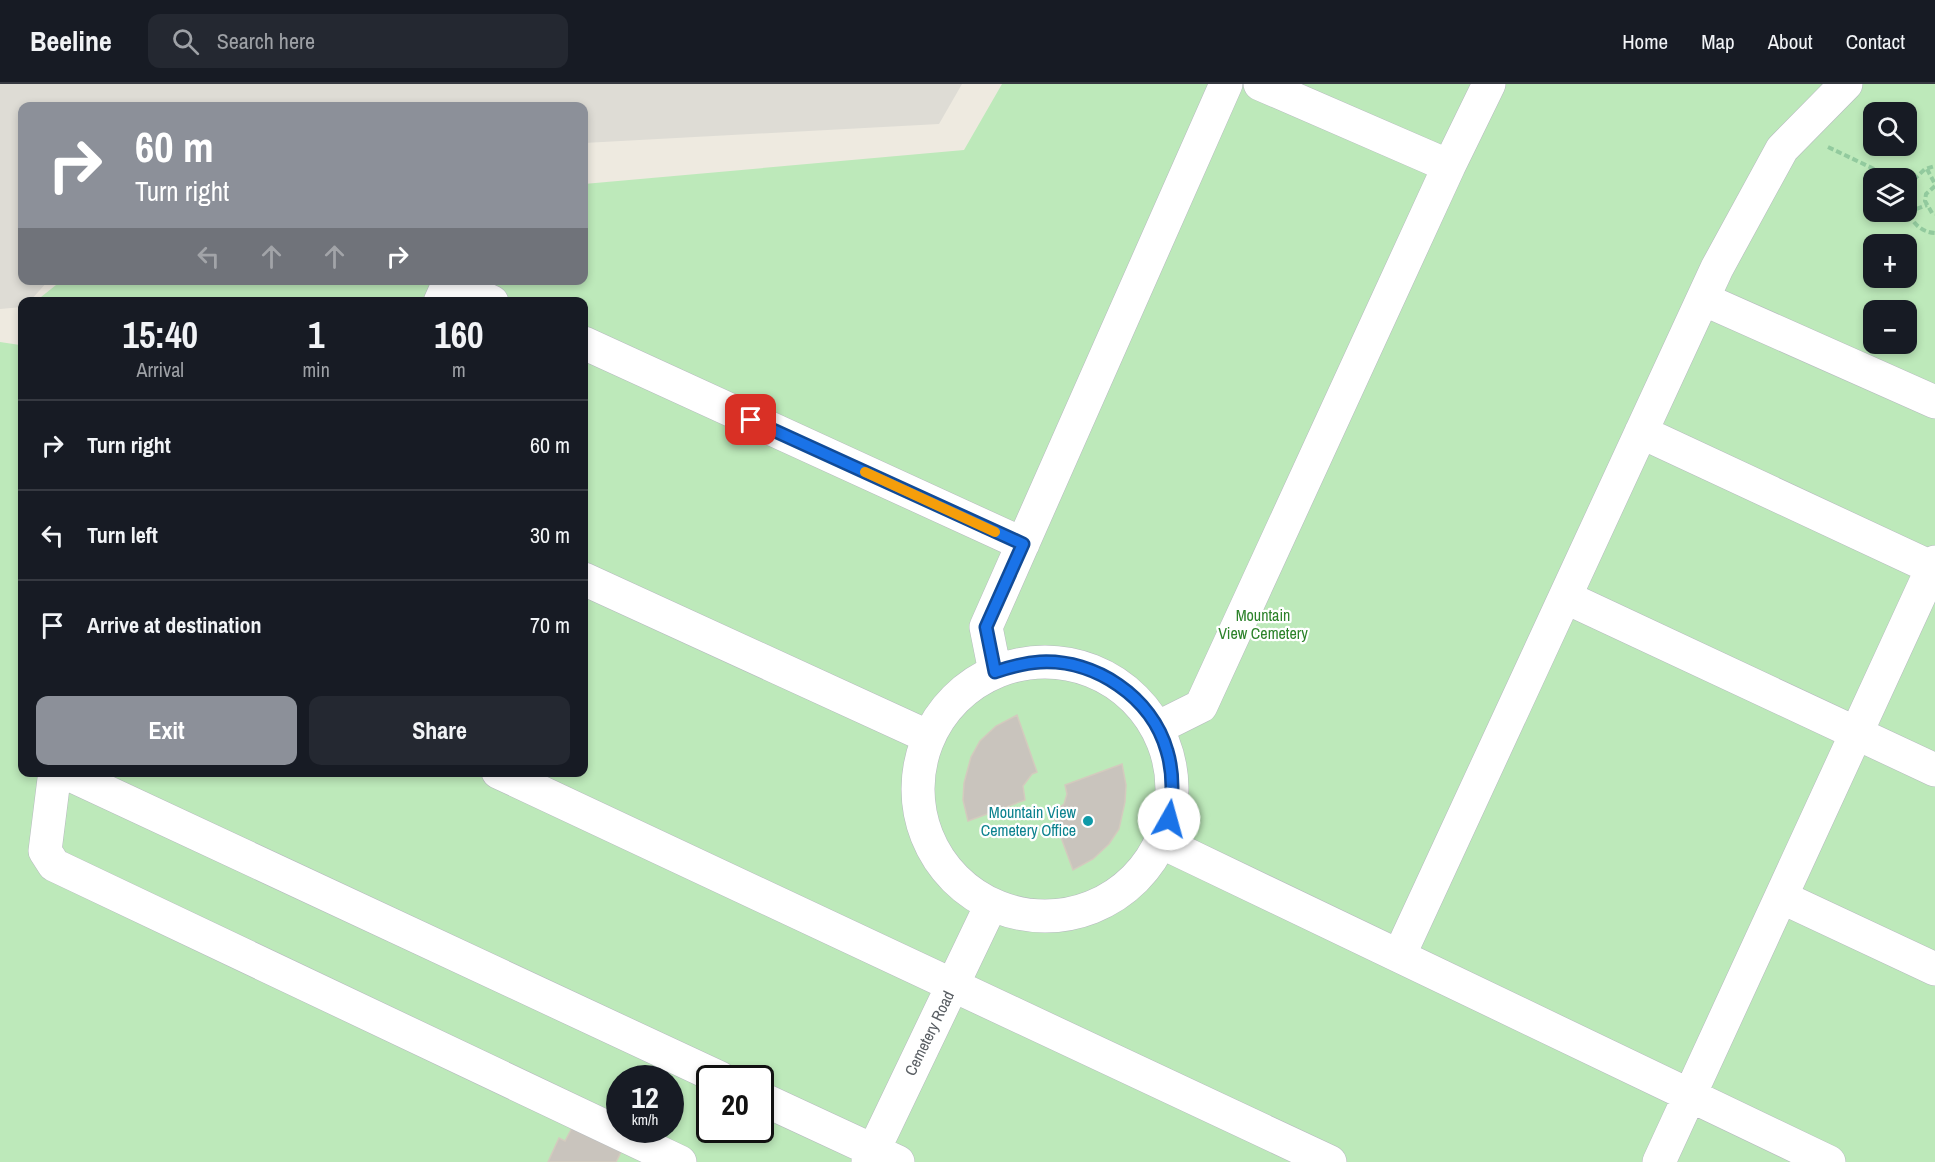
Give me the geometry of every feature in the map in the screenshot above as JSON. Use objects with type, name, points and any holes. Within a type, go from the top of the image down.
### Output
[{"type":"lane","points":[[995,672],[986,627],[1226,84]]},
{"type":"lane","points":[[1263,84],[1449,166]]},
{"type":"lane","points":[[1157,728],[1201,706],[1488,84]]},
{"type":"lane","points":[[1399,956],[1703,299],[1782,149],[1846,84]]},
{"type":"lane","points":[[455,285],[481,297]]},
{"type":"lane","points":[[1703,299],[1935,402]]},
{"type":"lane","points":[[588,345],[1023,544]]},
{"type":"lane","points":[[1641,432],[1934,567],[1659,1162]]},
{"type":"lane","points":[[588,581],[929,737]]},
{"type":"lane","points":[[1565,597],[1935,770]]},
{"type":"lane","points":[[1040,662],[1064,663],[1087,668],[1108,678],[1128,692],[1144,708],[1157,728],[1167,749],[1172,772],[1173,796],[1169,819],[1161,842],[1150,862],[1116,895],[1096,907],[1073,914],[1050,917],[1027,916],[991,905],[963,887],[946,870],[933,851],[924,829],[919,806],[918,783],[929,737],[941,716],[956,698],[995,672],[1017,665],[1040,662]]},
{"type":"lane","points":[[55,777],[45,851],[54,866],[680,1162]]},
{"type":"lane","points":[[75,777],[696,1067]]},
{"type":"lane","points":[[509,777],[1330,1162]]},
{"type":"lane","points":[[1161,842],[1829,1162]]},
{"type":"lane","points":[[1781,897],[1935,969]]},
{"type":"lane","name":"Cemetery Road","points":[[880,1158],[953,984],[991,905]]},
{"type":"lane","points":[[774,1105],[880,1158]]},
{"type":"path","points":[[1798,133],[1872,168]]},
{"type":"path","points":[[1917,177],[1935,166]]},
{"type":"path","points":[[1927,169],[1935,185],[1926,194],[1927,205],[1935,214]]},
{"type":"path","points":[[1917,209],[1927,205]]},
{"type":"path","points":[[1914,222],[1917,226],[1935,233]]},
{"type":"shaded area","points":[[0,84],[962,84],[939,124],[588,143],[588,102],[18,102],[18,285],[44,285],[34,297],[18,297],[18,307],[0,309]]},
{"type":"green space","name":"Mountain View Cemetery","points":[[1002,84],[1935,84],[1935,1162],[0,1162],[0,342],[18,345],[18,777],[588,777],[588,297],[41,297],[56,285],[588,285],[588,184],[964,150]]},
{"type":"building","name":"Mountain View Cemetery Office","points":[[1017,715],[1037,772],[1032,774],[1023,786],[1025,800],[968,821],[963,800],[964,783],[971,757],[980,741],[996,726]]},
{"type":"building","name":"Mountain View Cemetery Office","points":[[1122,764],[1126,785],[1119,829],[1109,844],[1093,859],[1073,870],[1052,813],[1064,804],[1067,794],[1065,785]]},
{"type":"building","points":[[572,1128],[621,1152],[616,1162],[548,1162],[559,1138],[565,1141]]},
{"type":"slow traffic","points":[[865,472],[995,532]]},
{"type":"place","name":"Mountain View Cemetery Office","points":[[1088,821]]},
{"type":"route","points":[[751,420],[1023,544],[986,627],[995,672],[1017,665],[1040,662],[1064,663],[1087,668],[1108,678],[1128,692],[1144,708],[1167,749],[1172,772],[1173,796],[1169,819]]}]
